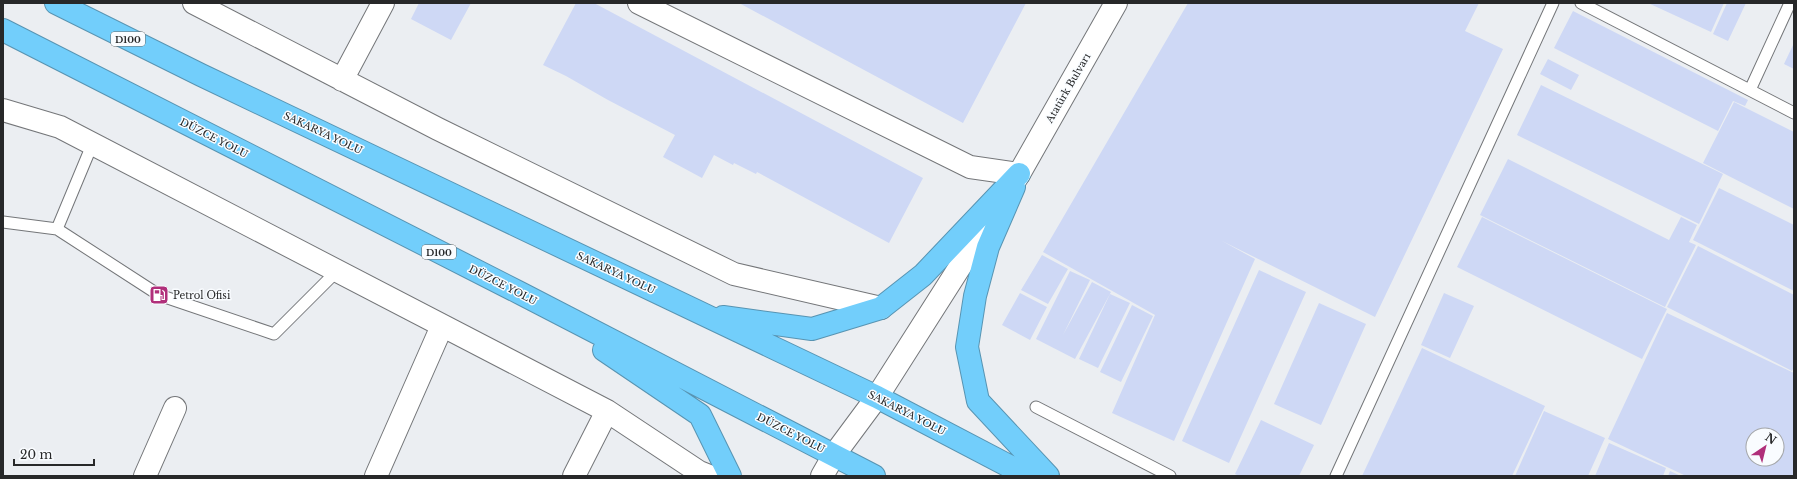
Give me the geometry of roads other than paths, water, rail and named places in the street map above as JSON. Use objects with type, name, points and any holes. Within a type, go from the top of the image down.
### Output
[{"type":"highway","name":"D100","points":[[56,3],[201,75]]},
{"type":"highway","points":[[81,3],[201,75]]},
{"type":"highway","name":"DÜZCE YOLU","points":[[3,30],[874,476]]},
{"type":"highway","name":"SAKARYA YOLU","points":[[201,75],[877,397],[1028,476]]},
{"type":"highway","points":[[703,314],[812,329],[881,308],[923,275],[1019,174]]},
{"type":"highway","points":[[1019,174],[988,247],[975,296],[967,347],[978,401],[1048,476]]},
{"type":"highway","points":[[520,294],[700,415],[730,476]]},
{"type":"street","points":[[194,3],[438,129],[734,274],[881,308]]},
{"type":"street","points":[[342,80],[383,3]]},
{"type":"street","points":[[639,3],[970,167],[1019,174]]},
{"type":"street","name":"Atatürk Bulvarı","points":[[822,476],[834,455],[877,397],[1019,174],[1115,3]]},
{"type":"street","points":[[3,110],[60,128],[607,411],[699,472],[709,476]]},
{"type":"street","points":[[376,476],[442,326]]},
{"type":"street","points":[[145,476],[175,408]]},
{"type":"street","points":[[574,476],[607,411]]},
{"type":"lane","points":[[1336,476],[1553,3]]},
{"type":"lane","points":[[1580,3],[1794,113]]},
{"type":"lane","points":[[1750,90],[1790,3]]},
{"type":"lane","points":[[57,229],[92,145]]},
{"type":"lane","points":[[3,222],[57,229],[159,295],[274,334],[336,271]]},
{"type":"lane","points":[[1036,407],[1170,476]]},
{"type":"place","name":"Petrol Ofisi","points":[[159,295]]}]
